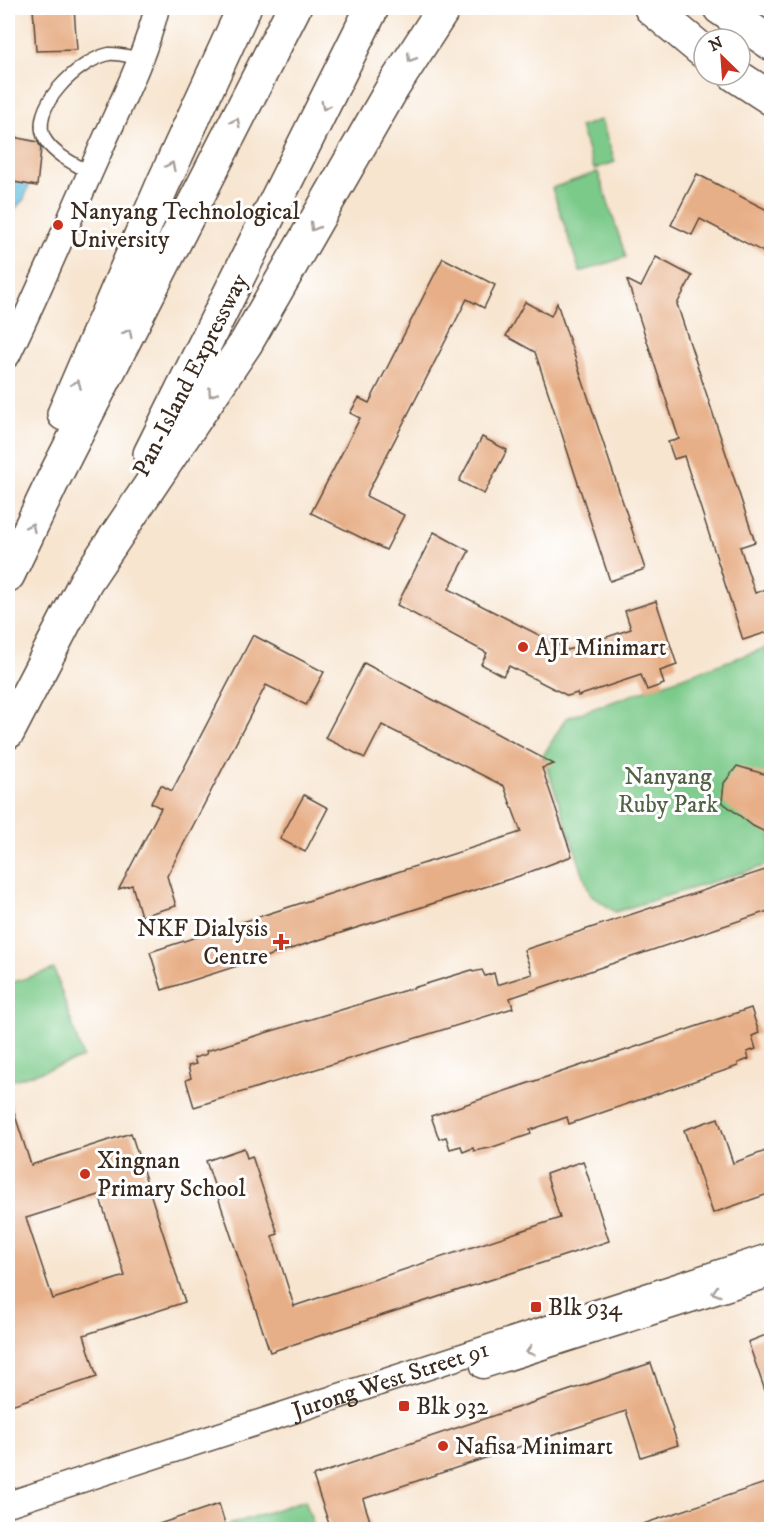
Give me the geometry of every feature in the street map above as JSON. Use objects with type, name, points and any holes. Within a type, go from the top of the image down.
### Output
[{"type":"main road","points":[[54,478],[50,446],[159,194],[244,8]]},
{"type":"main road","name":"Pan-Island Expressway","points":[[8,732],[351,54],[372,8]]},
{"type":"main road","points":[[86,581],[246,343],[393,87],[443,8]]},
{"type":"main road","points":[[651,8],[692,41]]},
{"type":"main road","points":[[720,8],[771,44]]},
{"type":"main road","points":[[8,575],[54,478],[291,15]]},
{"type":"main road","points":[[752,86],[771,99]]},
{"type":"street","points":[[8,355],[46,276],[141,59],[157,8]]},
{"type":"street","name":"Jurong West Street 91","points":[[8,1504],[771,1255]]},
{"type":"street","name":"Jurong West Street 91","points":[[8,1522],[15,1517],[143,1475],[771,1274]]},
{"type":"lane","points":[[90,173],[59,155],[45,140],[41,124],[53,93],[70,75],[90,62],[110,54],[141,59]]},
{"type":"green space","points":[[601,120],[615,162],[594,169],[580,127]]},
{"type":"green space","points":[[598,172],[626,257],[580,272],[552,188]]},
{"type":"green space","name":"Nanyang Ruby Park","points":[[771,646],[771,864],[615,912],[590,894],[543,756],[566,718]]},
{"type":"green space","points":[[54,969],[83,1058],[8,1082],[8,984]]},
{"type":"green space","points":[[305,1500],[315,1529],[231,1529],[229,1525]]},
{"type":"water","points":[[8,137],[44,143],[24,199],[8,216]]},
{"type":"building","points":[[33,8],[74,8],[77,50],[36,51]]},
{"type":"building","points":[[8,136],[38,142],[41,148],[37,186],[8,181]]},
{"type":"building","points":[[697,174],[771,212],[771,256],[700,219],[692,235],[671,225]]},
{"type":"building","points":[[656,257],[692,276],[677,304],[755,542],[740,547],[755,593],[771,588],[771,631],[743,640],[684,456],[674,459],[668,442],[679,439],[627,280],[641,287]]},
{"type":"building","points":[[443,258],[495,285],[484,308],[467,299],[366,496],[404,515],[386,550],[311,513],[360,418],[350,413],[359,398],[369,403]]},
{"type":"building","points":[[525,302],[551,316],[557,303],[645,569],[610,581],[535,352],[506,336]]},
{"type":"building","points":[[482,437],[507,450],[484,494],[459,481]]},
{"type":"building","points":[[434,532],[469,551],[449,589],[568,650],[631,629],[625,611],[656,601],[677,665],[660,671],[664,684],[647,690],[641,675],[578,696],[577,693],[568,696],[509,666],[503,676],[481,664],[487,653],[397,605]]},
{"type":"building","points":[[253,635],[324,672],[306,705],[266,685],[167,876],[176,906],[141,916],[132,885],[119,889],[161,808],[151,803],[161,785],[172,791]]},
{"type":"building","points":[[364,663],[554,764],[542,768],[572,856],[519,876],[162,990],[150,952],[521,832],[504,786],[382,725],[365,758],[325,738]]},
{"type":"building","points":[[737,766],[771,776],[771,835],[753,826],[722,802],[724,783]]},
{"type":"building","points":[[304,795],[328,808],[305,852],[280,839]]},
{"type":"building","points":[[771,868],[771,910],[510,998],[513,1008],[194,1107],[186,1080],[191,1078],[188,1066],[196,1064],[194,1058],[207,1054],[206,1051],[472,970],[473,972],[482,970],[485,976],[494,973],[497,985],[532,974],[524,950]]},
{"type":"building","points":[[751,1008],[759,1033],[752,1036],[756,1049],[747,1052],[749,1059],[738,1063],[738,1066],[569,1124],[567,1117],[530,1130],[531,1134],[490,1148],[474,1151],[473,1148],[463,1152],[461,1146],[450,1149],[446,1137],[439,1139],[431,1116]]},
{"type":"building","points":[[8,1103],[11,1103],[31,1165],[131,1133],[185,1302],[84,1335],[97,1377],[8,1406]],"holes":[[[99,1195],[125,1276],[53,1299],[26,1218]]]},
{"type":"building","points":[[718,1118],[733,1163],[771,1149],[771,1193],[713,1213],[684,1130]]},
{"type":"building","points":[[244,1148],[247,1158],[252,1156],[278,1234],[272,1236],[294,1306],[560,1218],[546,1174],[583,1161],[609,1241],[270,1352],[206,1161]]},
{"type":"building","points":[[771,1333],[771,1401],[769,1402],[748,1342]]},
{"type":"building","points":[[651,1363],[678,1445],[641,1457],[626,1411],[363,1499],[373,1530],[331,1530],[313,1476]]},
{"type":"building","points":[[771,1481],[771,1530],[637,1530],[637,1526]]},
{"type":"building","points":[[219,1504],[227,1530],[153,1530],[153,1526]]},
{"type":"place","name":"Nanyang Technological University","points":[[58,225]]},
{"type":"place","name":"AJI Minimart","points":[[523,647]]},
{"type":"place","name":"NKF Dialysis Centre","points":[[281,942]]},
{"type":"place","name":"Xingnan Primary School","points":[[85,1174]]},
{"type":"place","name":"Blk 934","points":[[536,1307]]},
{"type":"place","name":"Blk 932","points":[[404,1406]]},
{"type":"place","name":"Nafisa Minimart","points":[[443,1446]]}]
